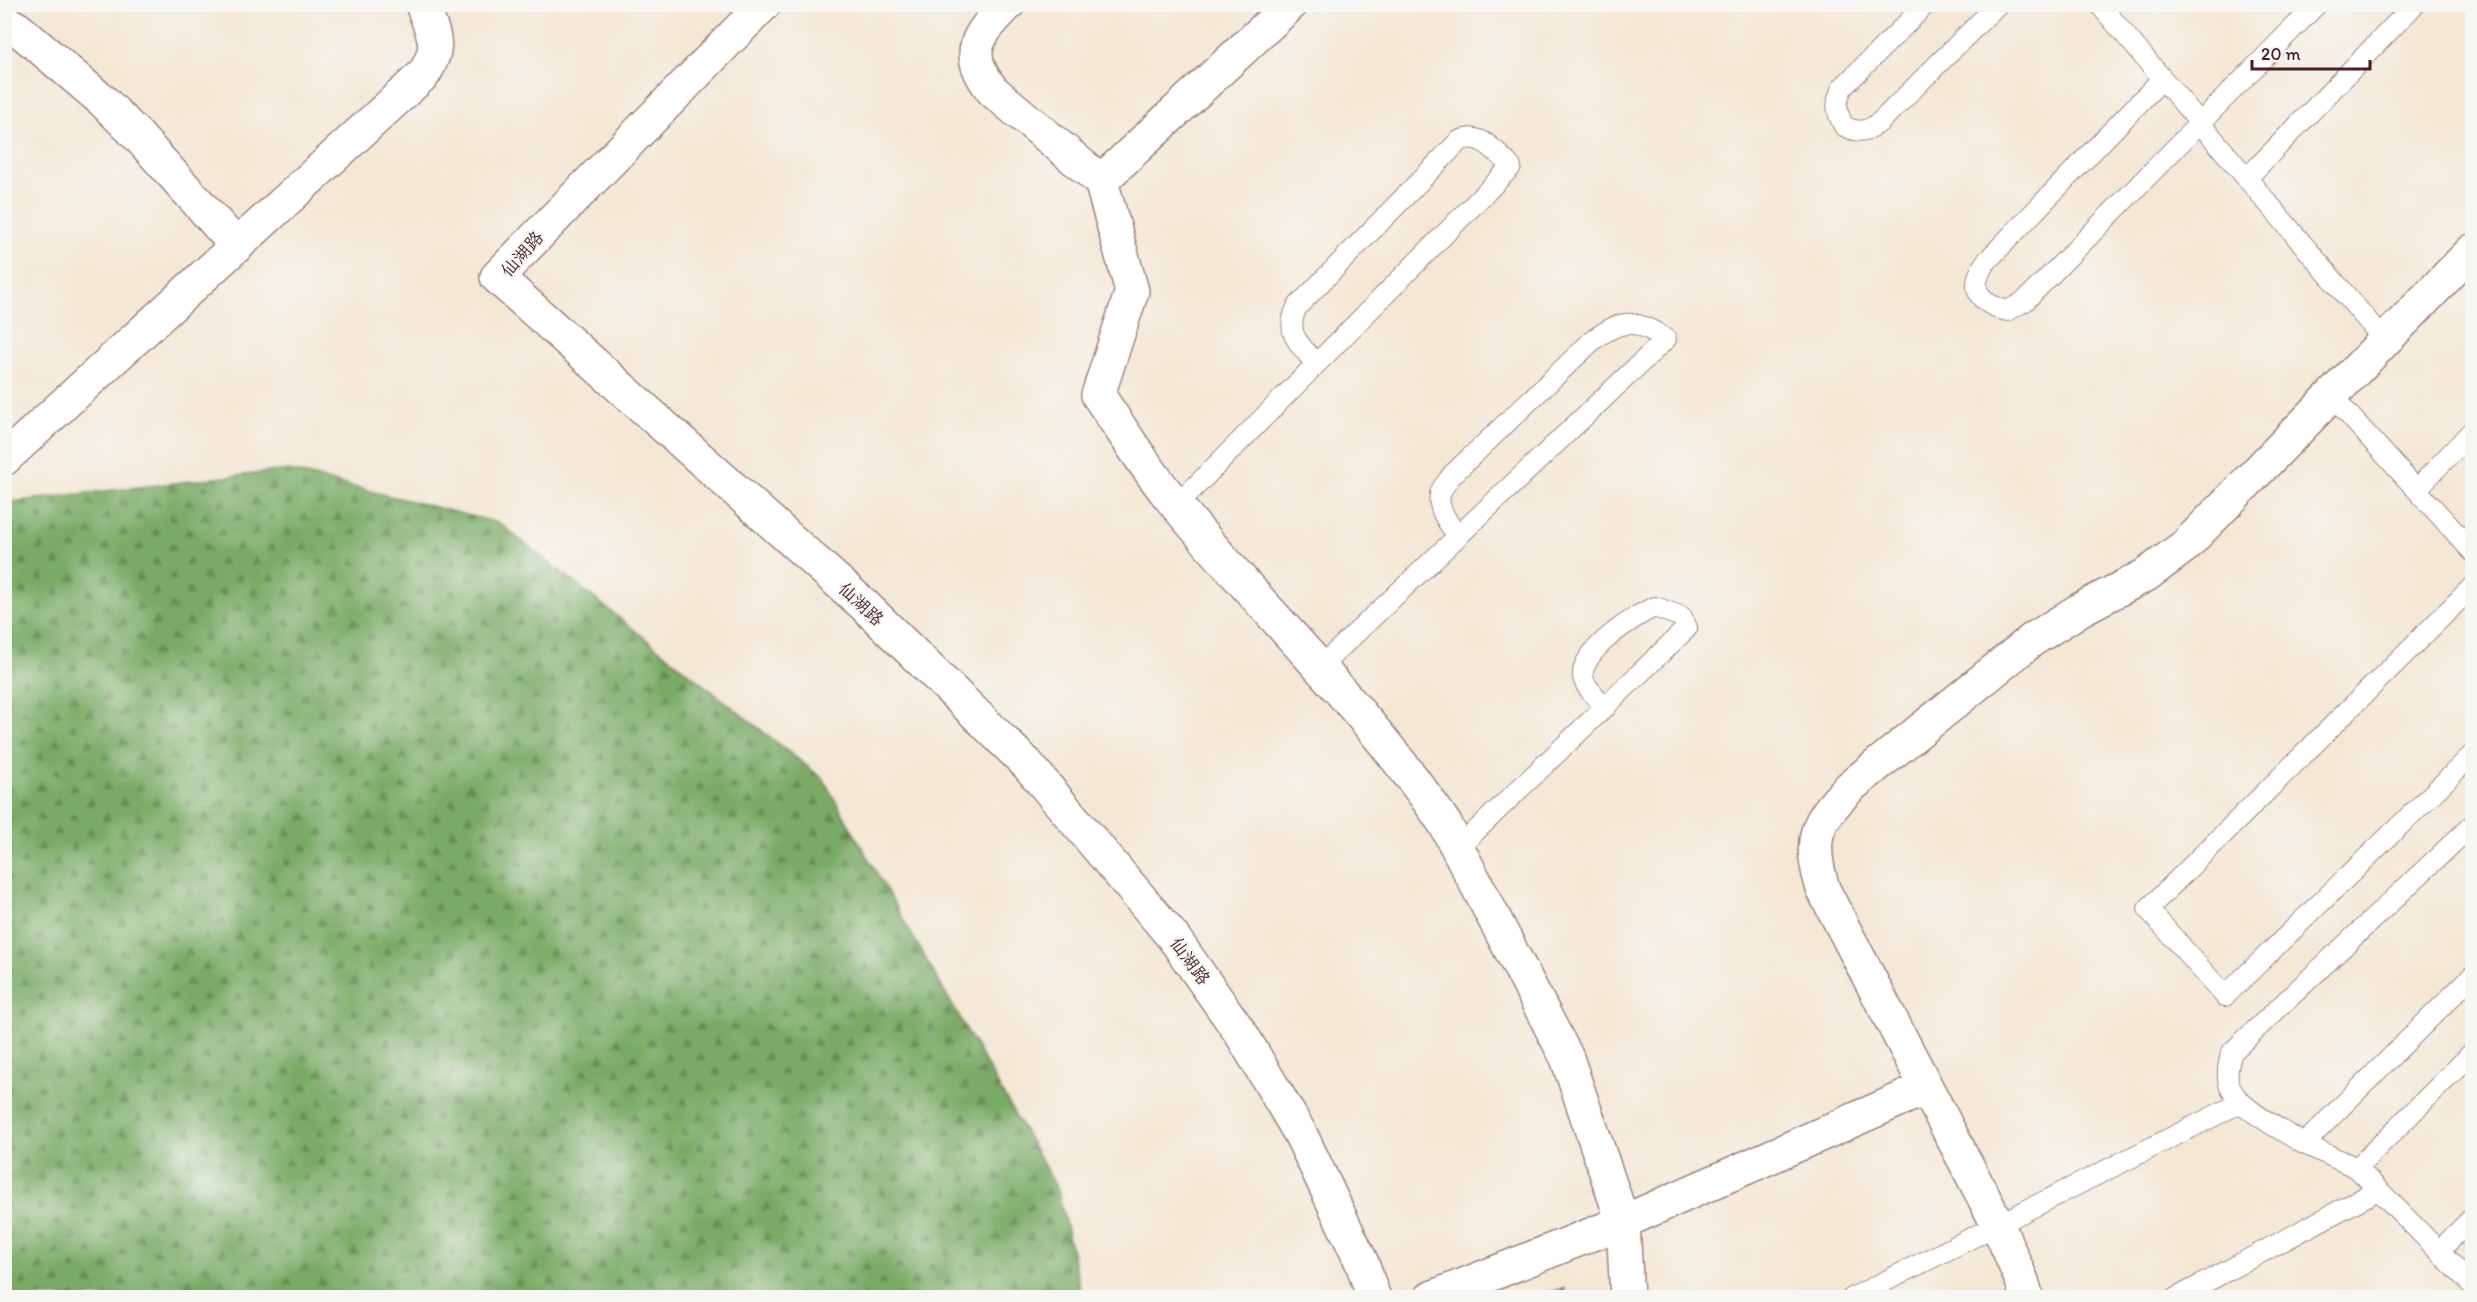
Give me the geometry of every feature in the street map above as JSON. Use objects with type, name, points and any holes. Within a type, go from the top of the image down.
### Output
[{"type":"street","points":[[4,459],[423,74],[433,59],[436,43],[422,4]]},
{"type":"street","name":"仙湖路","points":[[764,4],[497,277],[864,605],[1028,765],[1173,937],[1242,1035],[1301,1135],[1362,1263],[1374,1298]]},
{"type":"street","points":[[1008,4],[992,21],[975,50],[975,63],[981,77],[993,91],[1101,181],[1132,291],[1098,395],[1177,505],[1371,726],[1445,824],[1567,1058],[1623,1222],[1627,1298]]},
{"type":"street","points":[[1101,181],[1291,4]]},
{"type":"street","points":[[4,21],[18,29],[110,108],[237,246]]},
{"type":"street","points":[[2027,1298],[1997,1223],[1823,889],[1815,861],[1817,832],[1827,810],[1850,787],[2032,640],[2081,609],[2146,575],[2185,546],[2472,251]]},
{"type":"street","points":[[1431,1298],[1623,1222],[1926,1088]]},
{"type":"lane","points":[[1926,4],[1842,88],[1836,104],[1845,126],[1861,132],[1870,130],[1998,4]]},
{"type":"lane","points":[[2099,4],[2384,340]]},
{"type":"lane","points":[[2162,79],[1985,263],[1977,275],[1976,286],[1980,296],[1987,303],[2007,311],[2025,301],[2317,4]]},
{"type":"lane","points":[[2247,178],[2415,4]]},
{"type":"lane","points":[[1177,505],[1316,364],[1510,167],[1494,149],[1481,140],[1467,137],[1459,141],[1296,307],[1291,320],[1293,336],[1316,364]]},
{"type":"lane","points":[[1320,667],[1666,339],[1648,328],[1628,322],[1610,327],[1593,340],[1452,475],[1440,493],[1440,505],[1449,526],[1459,535]]},
{"type":"lane","points":[[2331,394],[2472,551]]},
{"type":"lane","points":[[2417,489],[2472,431]]},
{"type":"lane","points":[[2472,587],[2148,909],[2224,996],[2472,755]]},
{"type":"lane","points":[[1458,848],[1606,707],[1687,628],[1682,617],[1655,607],[1629,620],[1594,652],[1584,664],[1583,677],[1587,687],[1606,707]]},
{"type":"lane","points":[[2459,1298],[2472,1287],[2357,1168],[2304,1144],[2240,1103],[2230,1088],[2227,1068],[2232,1052],[2472,825]]},
{"type":"lane","points":[[2304,1144],[2472,976]]},
{"type":"lane","points":[[2357,1168],[2472,1053]]},
{"type":"lane","points":[[1852,1298],[1997,1223],[2240,1103]]},
{"type":"lane","points":[[2176,1298],[2378,1190]]},
{"type":"lane","points":[[2439,1251],[2472,1218]]},
{"type":"green space","points":[[286,470],[499,523],[823,779],[1058,1190],[1082,1297],[5,1297],[5,507],[10,502]]},
{"type":"building","points":[[1565,1287],[1568,1298],[1530,1298],[1530,1297]]}]
